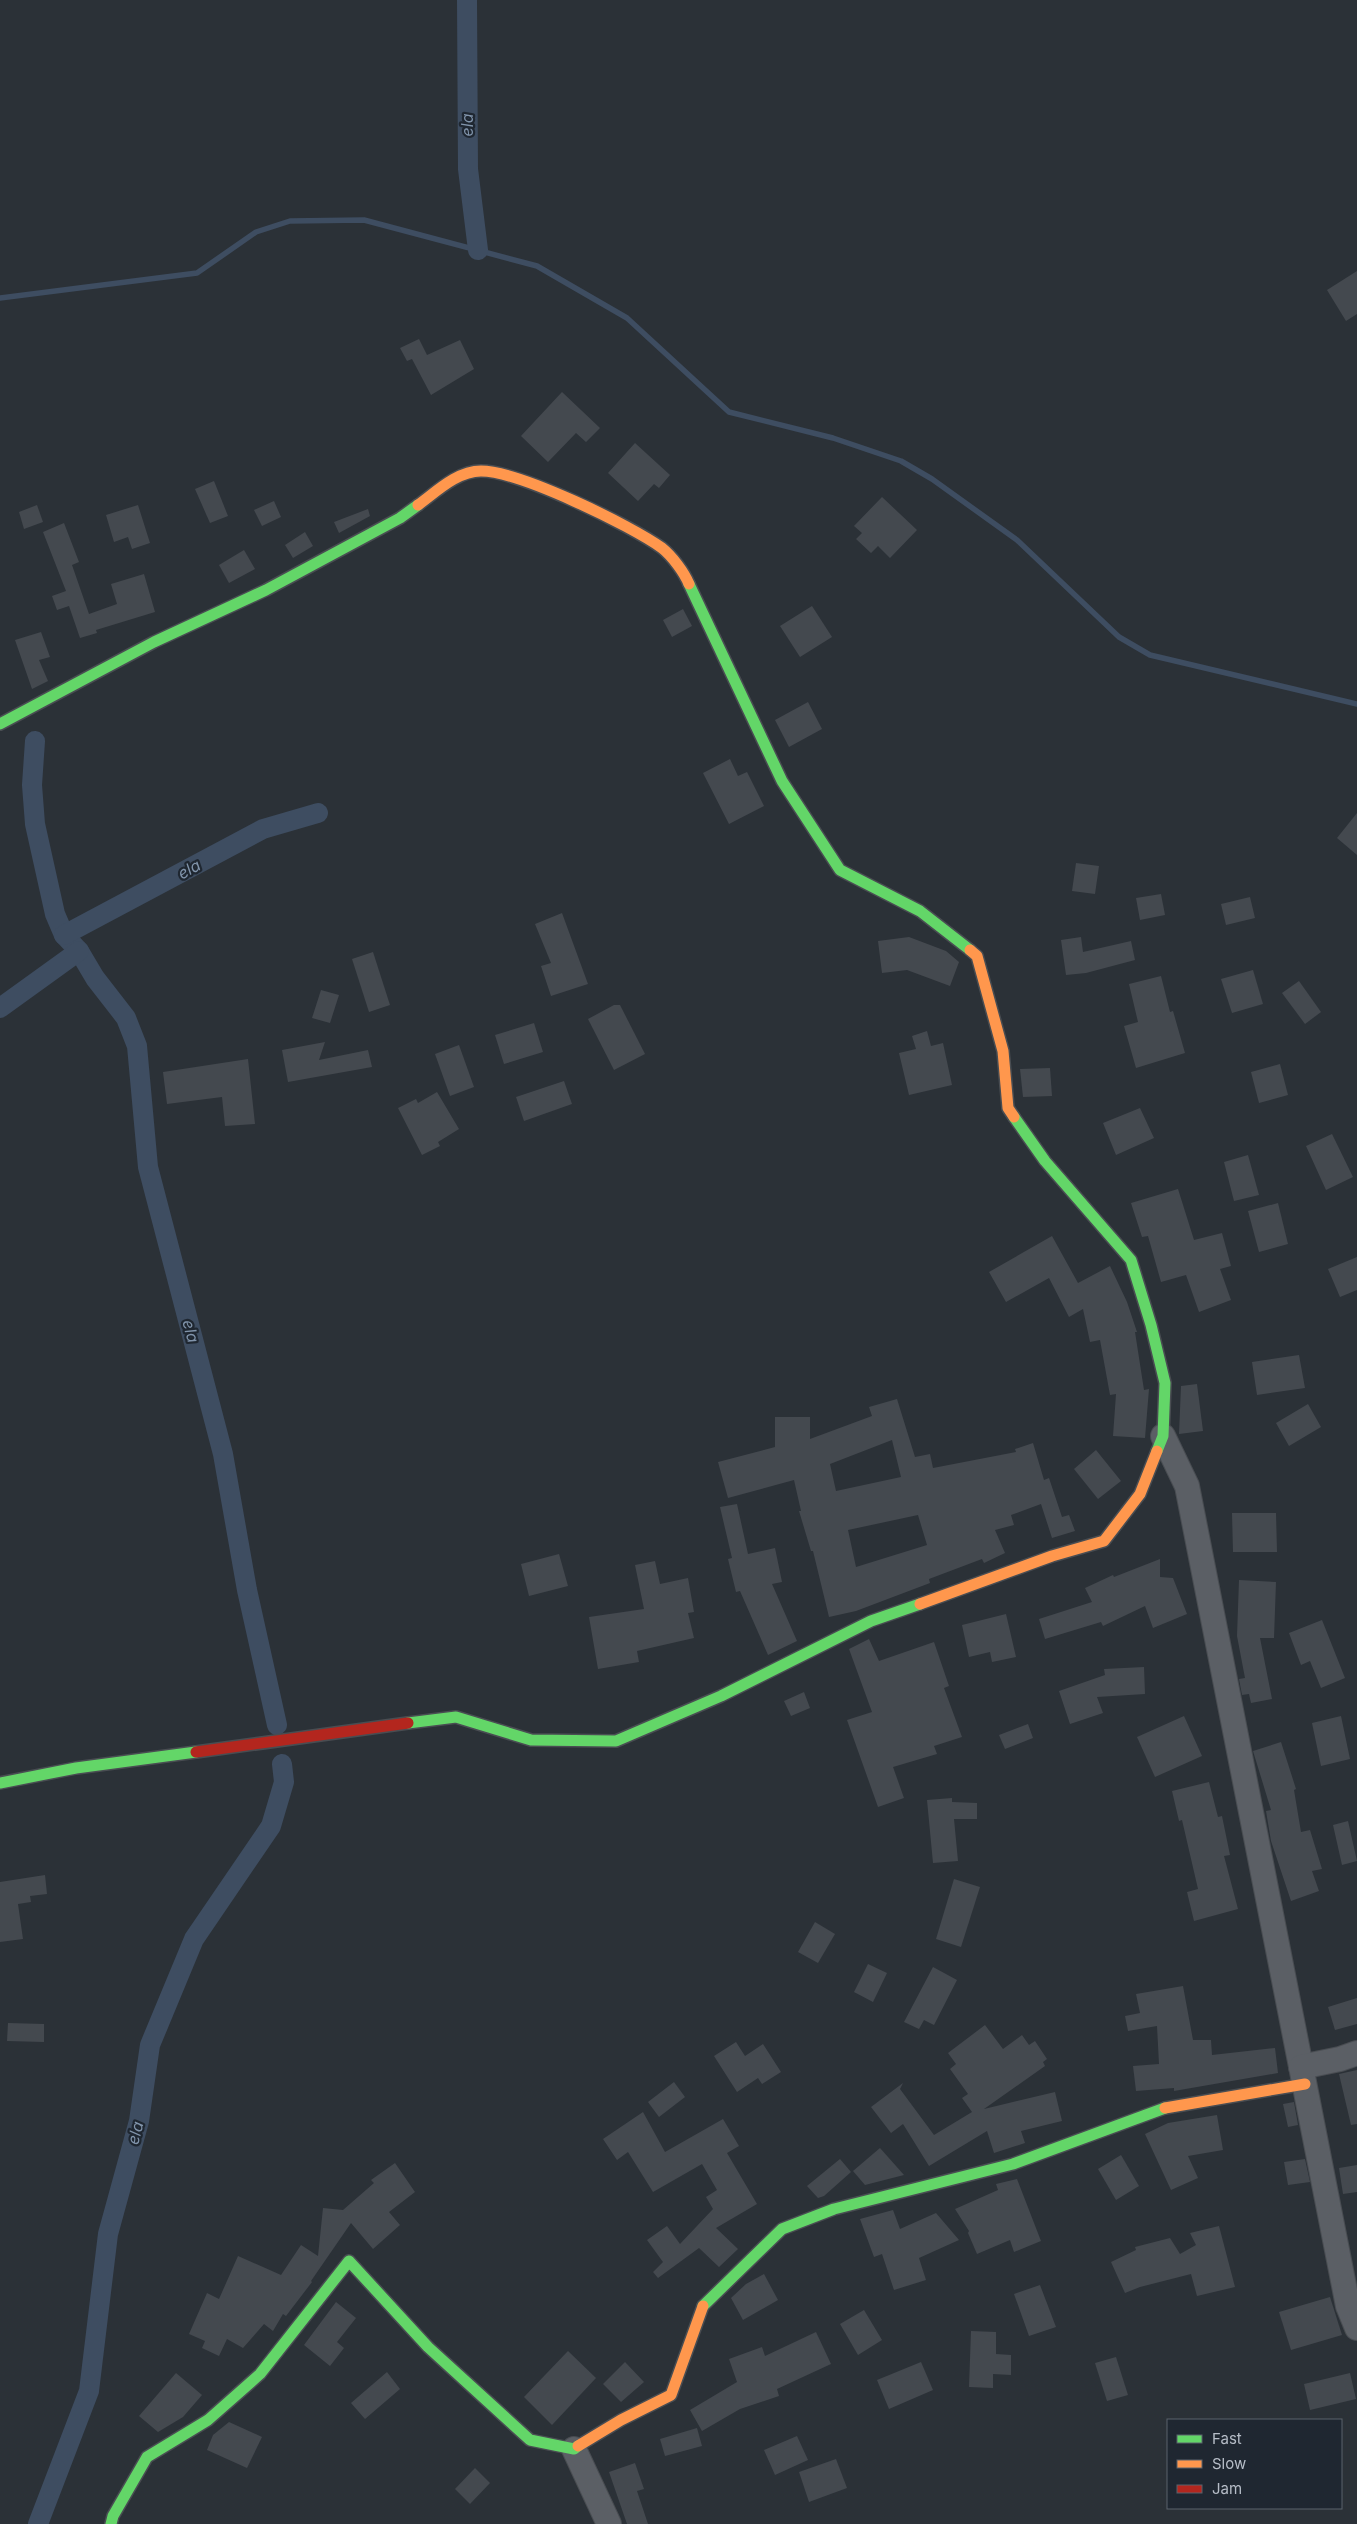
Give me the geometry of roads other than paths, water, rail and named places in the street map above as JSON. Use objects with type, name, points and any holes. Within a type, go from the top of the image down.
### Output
[{"type":"street","points":[[0,724],[138,650],[266,590],[400,518],[457,477],[482,471],[517,479],[609,517],[663,549],[686,577],[782,781],[840,870],[920,910],[977,956],[1003,1051],[1008,1108],[1045,1161],[1131,1260],[1151,1326],[1164,1383],[1163,1436],[1140,1494],[1104,1541],[1052,1556],[871,1621],[721,1696],[616,1741],[531,1740],[456,1717],[76,1768],[0,1783]]},
{"type":"street","points":[[1163,1436],[1187,1486],[1348,2306],[1357,2328]]},
{"type":"street","points":[[111,2524],[113,2516],[147,2457],[208,2420],[260,2374],[349,2261],[428,2347],[530,2440],[574,2449],[621,2420],[671,2395],[704,2302],[782,2229],[834,2209],[1013,2164],[1158,2109],[1303,2075],[1357,2052]]},
{"type":"street","points":[[574,2449],[604,2510],[608,2524]]},
{"type":"waterway","name":"ela","points":[[467,0],[468,169],[478,250]]},
{"type":"waterway","points":[[0,298],[197,273],[256,232],[290,221],[364,220],[537,266],[627,318],[729,412],[833,438],[901,461],[932,479],[1017,540],[1119,637],[1150,655],[1357,704]]},
{"type":"waterway","name":"ela","points":[[35,741],[32,785],[35,824],[55,914],[64,935],[79,951],[95,978],[126,1018],[137,1046],[148,1167],[223,1454],[247,1590],[277,1725]]},
{"type":"waterway","name":"ela","points":[[64,935],[263,829],[318,813]]},
{"type":"waterway","name":"ela","points":[[0,1008],[79,951]]},
{"type":"waterway","name":"ela","points":[[38,2524],[89,2391],[108,2234],[139,2121],[150,2045],[194,1939],[271,1826],[284,1782],[282,1764]]}]
